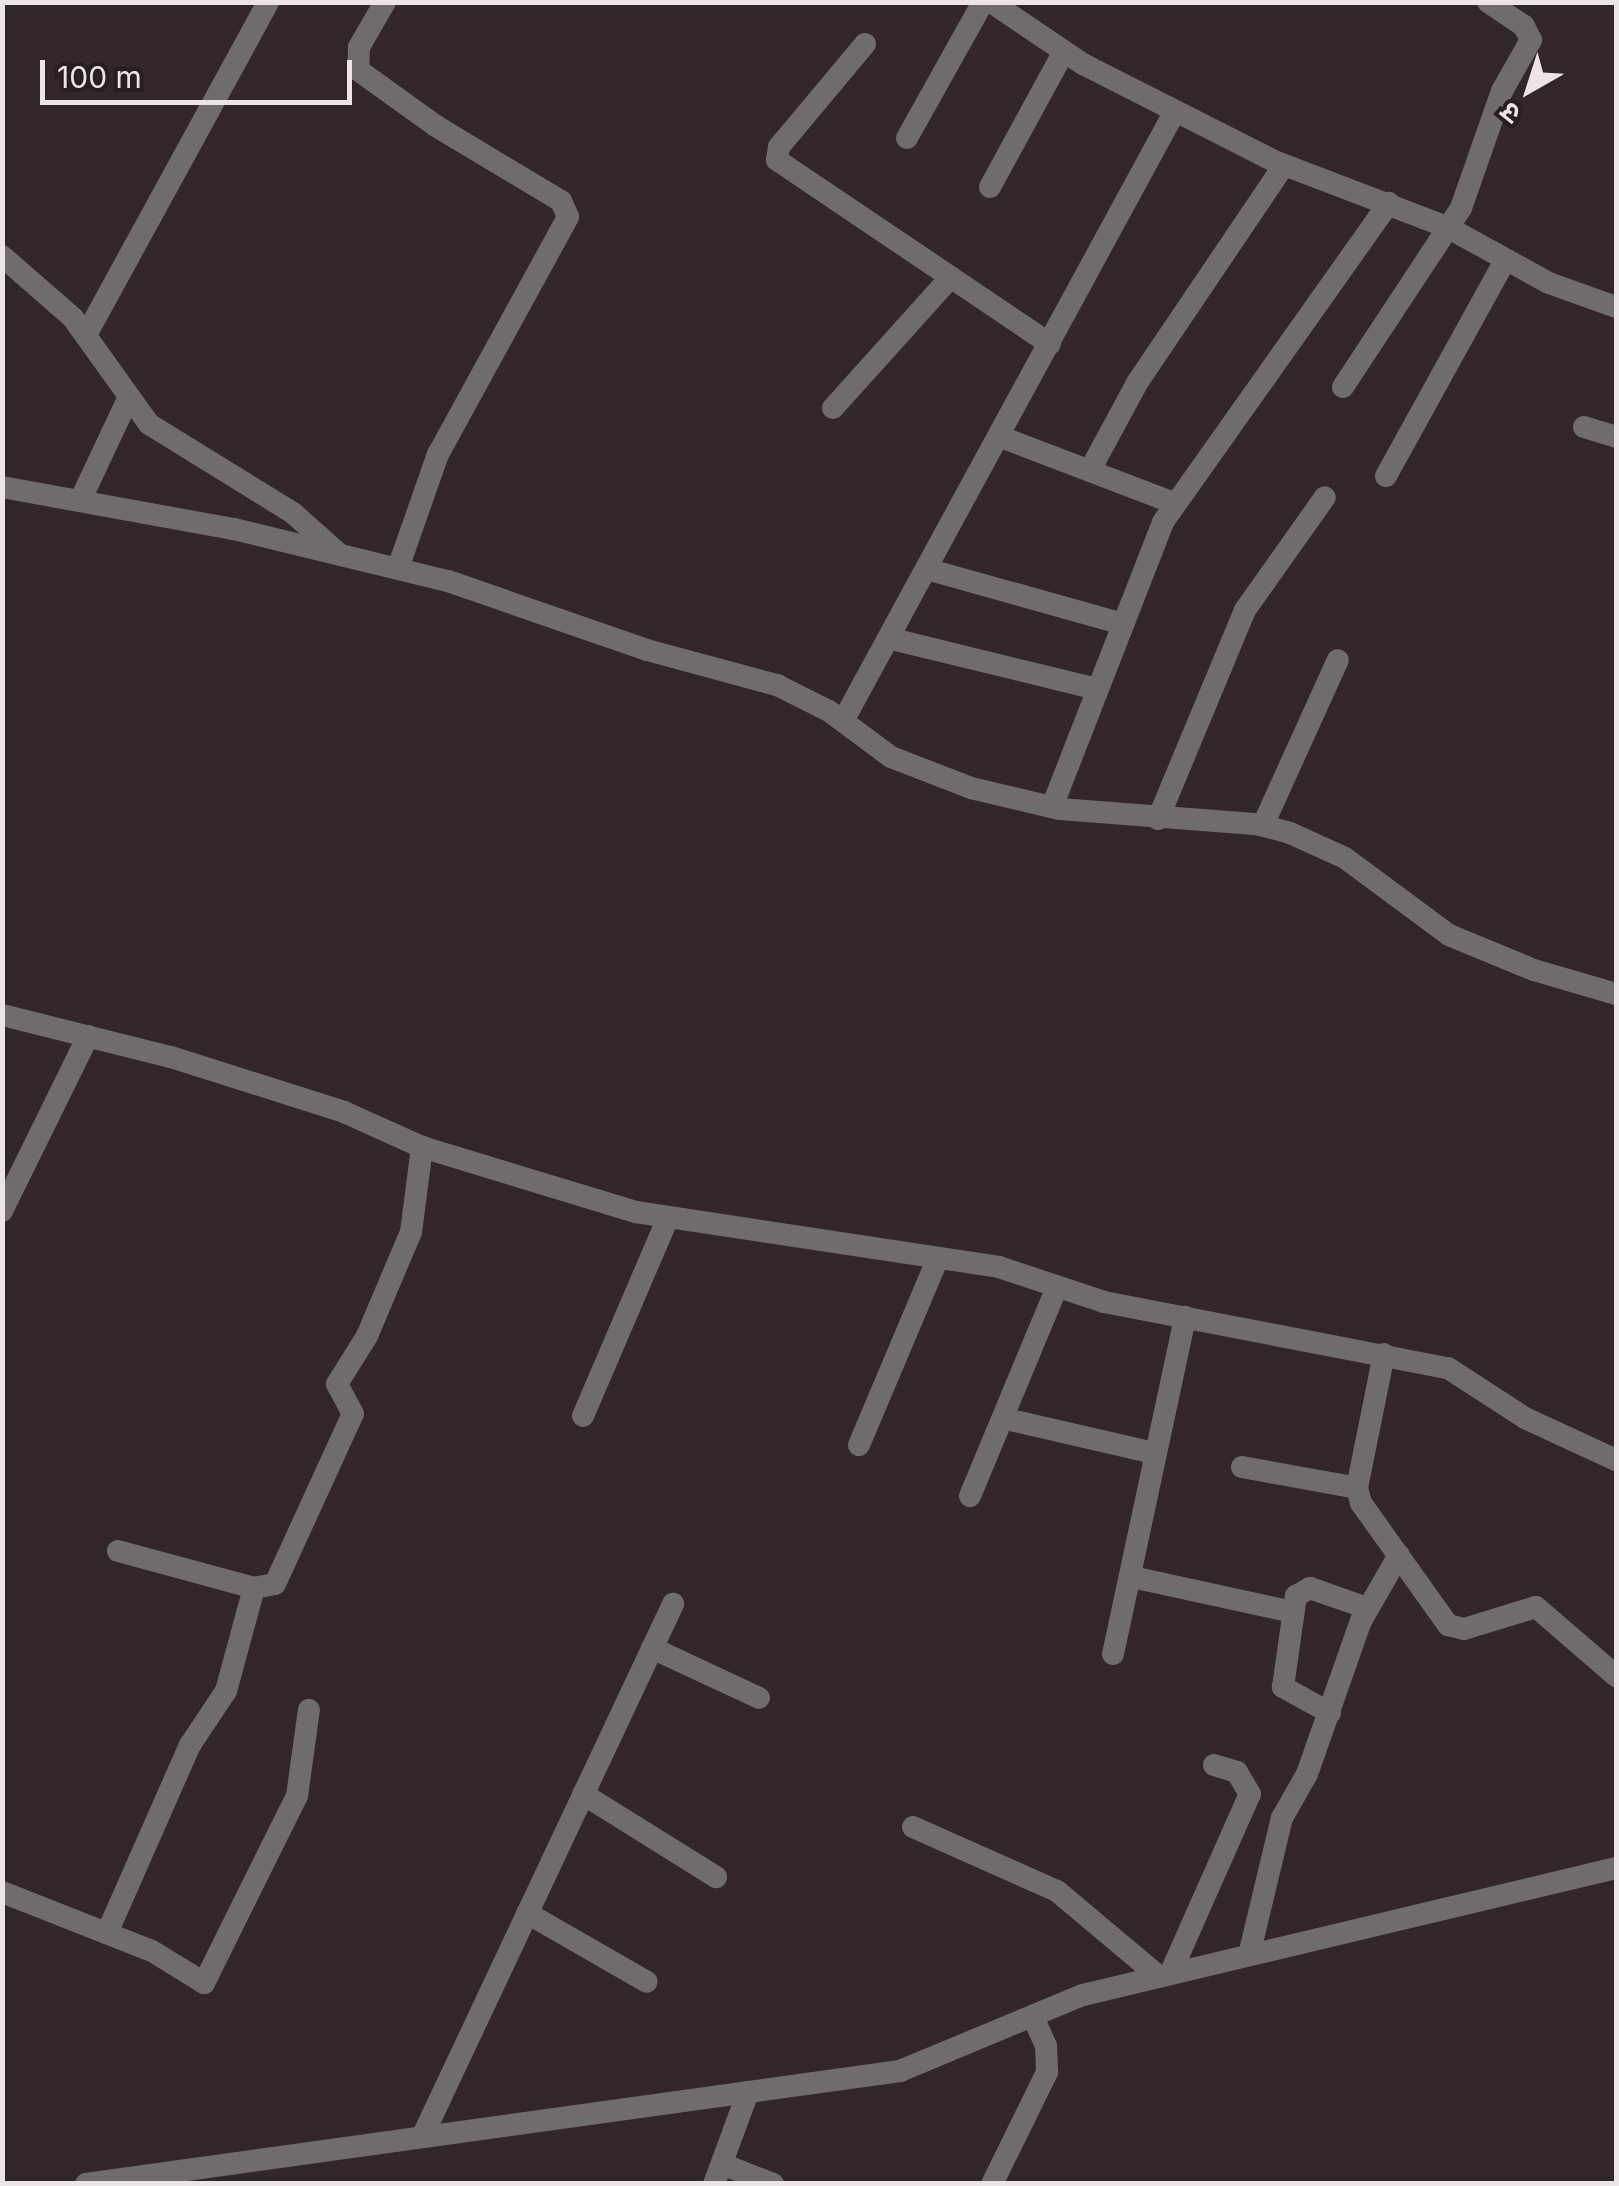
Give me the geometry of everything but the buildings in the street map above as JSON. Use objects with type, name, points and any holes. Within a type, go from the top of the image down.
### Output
[{"type":"street","points":[[86,334],[268,2]]},
{"type":"street","points":[[385,2],[359,47],[358,70],[436,126],[560,200],[568,217],[431,469],[398,568]]},
{"type":"street","points":[[906,138],[983,2]]},
{"type":"street","points":[[991,2],[1064,52],[1284,165],[1447,227],[1504,260],[1616,307]]},
{"type":"street","points":[[1343,387],[1465,198],[1502,91],[1531,40],[1524,26],[1488,2]]},
{"type":"street","points":[[864,44],[779,147],[777,160],[1050,344]]},
{"type":"street","points":[[990,187],[1064,52]]},
{"type":"street","points":[[843,722],[930,570],[1175,111]]},
{"type":"street","points":[[1090,470],[1137,384],[1284,165]]},
{"type":"street","points":[[1052,807],[1174,503],[1388,203]]},
{"type":"street","points":[[2,256],[86,334],[148,424],[293,513],[340,554]]},
{"type":"street","points":[[1386,476],[1504,260]]},
{"type":"street","points":[[832,408],[950,277]]},
{"type":"street","points":[[80,501],[128,398]]},
{"type":"street","points":[[1584,427],[1616,437]]},
{"type":"street","points":[[1001,436],[1174,503]]},
{"type":"street","points":[[2,487],[398,568],[647,650],[777,685],[925,774],[1052,807],[1262,825],[1321,844],[1449,936],[1616,994]]},
{"type":"street","points":[[1158,819],[1245,610],[1325,497]]},
{"type":"street","points":[[930,570],[1123,624]]},
{"type":"street","points":[[892,638],[1097,689]]},
{"type":"street","points":[[1262,825],[1338,660]]},
{"type":"street","points":[[2,1014],[344,1112],[422,1147],[668,1218],[999,1267],[1057,1287],[1185,1317],[1448,1368],[1536,1424],[1616,1460]]},
{"type":"street","points":[[2,1211],[88,1036]]},
{"type":"street","points":[[118,1551],[254,1588],[266,1589],[284,1571],[353,1414],[337,1384],[366,1336],[412,1232],[422,1147]]},
{"type":"street","points":[[582,1416],[668,1218]]},
{"type":"street","points":[[859,1446],[938,1258]]},
{"type":"street","points":[[970,1496],[1006,1419],[1057,1287]]},
{"type":"street","points":[[1113,1654],[1185,1317]]},
{"type":"street","points":[[1384,1354],[1357,1488],[1399,1555],[1453,1628],[1536,1607],[1616,1676]]},
{"type":"street","points":[[1006,1419],[1155,1454]]},
{"type":"street","points":[[1242,1467],[1357,1488]]},
{"type":"street","points":[[1248,1955],[1282,1818],[1330,1713],[1366,1608],[1399,1555]]},
{"type":"street","points":[[1132,1577],[1293,1612]]},
{"type":"street","points":[[107,1933],[190,1745],[226,1691],[254,1588]]},
{"type":"street","points":[[1330,1713],[1282,1687],[1293,1612],[1301,1589],[1310,1588],[1366,1608]]},
{"type":"street","points":[[424,2133],[674,1604]]},
{"type":"street","points":[[652,1648],[760,1698]]},
{"type":"street","points":[[2,1892],[152,1951],[198,1982],[208,1978],[297,1796],[309,1710]]},
{"type":"street","points":[[1164,1974],[1250,1794],[1237,1772],[1214,1765]]},
{"type":"street","points":[[583,1794],[716,1877]]},
{"type":"street","points":[[913,1827],[1057,1891],[1164,1974]]},
{"type":"street","points":[[86,2184],[424,2133],[900,2071],[1033,2017],[1164,1974],[1616,1868]]},
{"type":"street","points":[[527,1913],[647,1982]]},
{"type":"street","points":[[992,2184],[1047,2072],[1046,2046],[1033,2017]]},
{"type":"street","points":[[748,2092],[718,2174],[772,2184]]}]
